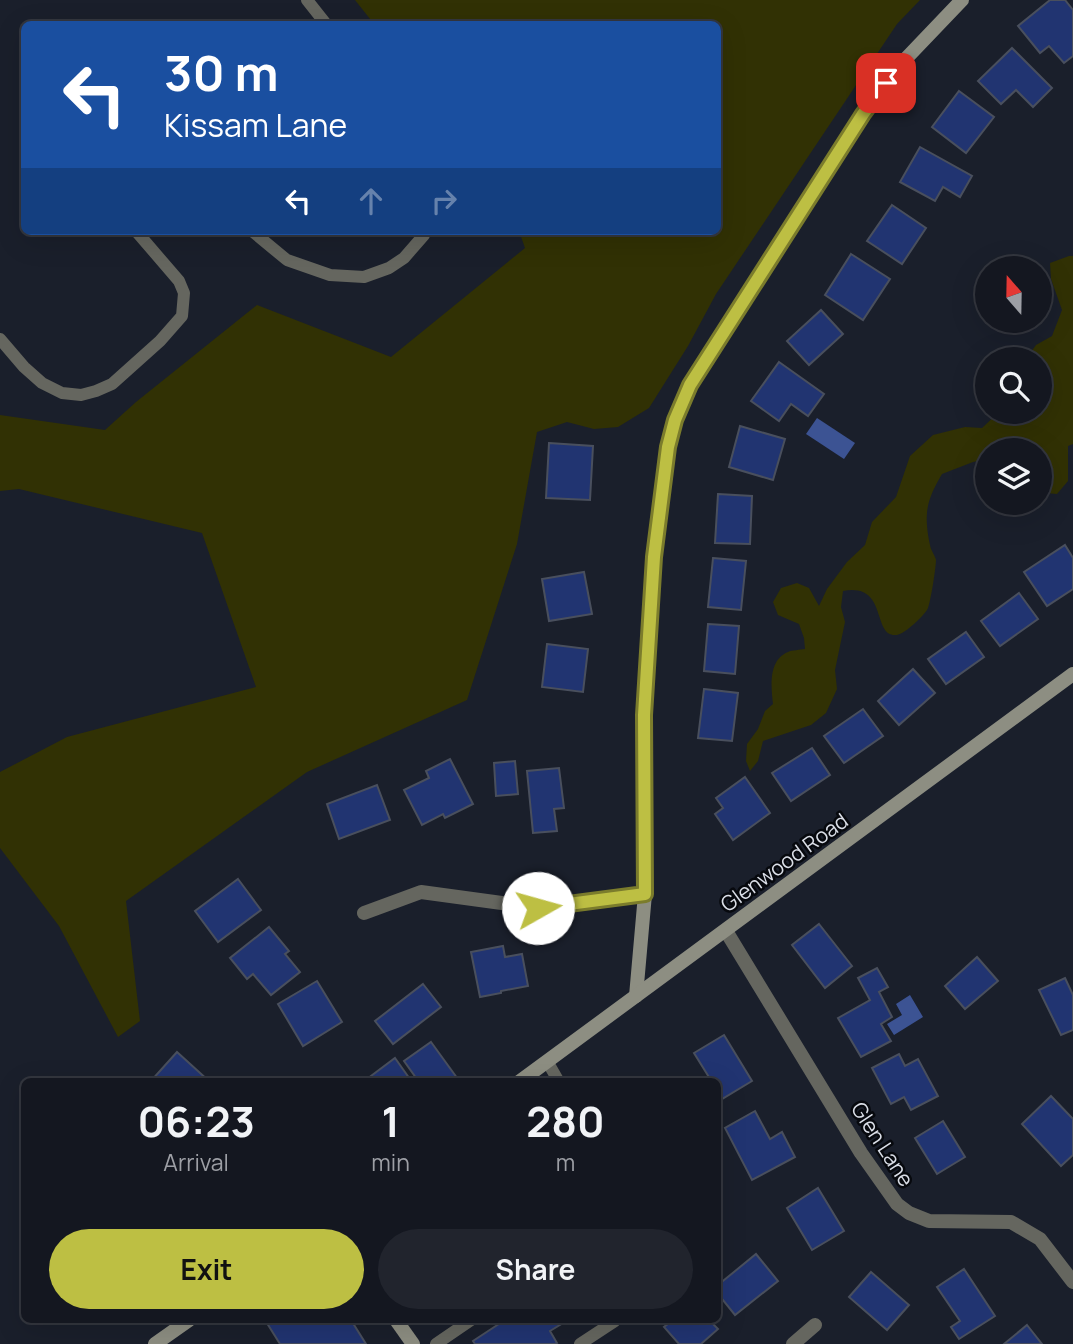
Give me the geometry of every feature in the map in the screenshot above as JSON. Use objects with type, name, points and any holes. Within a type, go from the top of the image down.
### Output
[{"type":"street","points":[[636,996],[645,894],[644,715],[654,557],[668,447],[675,420],[690,385],[863,114],[897,68],[961,0]]},
{"type":"street","name":"Glenwood Road","points":[[524,1078],[1073,674]]},
{"type":"street","points":[[364,913],[421,892],[538,908],[645,894]]},
{"type":"street","name":"Glen Lane","points":[[726,931],[862,1153],[897,1204],[909,1213],[929,1220],[1011,1222],[1040,1239],[1073,1282]]},
{"type":"street","points":[[155,1344],[185,1323]]},
{"type":"street","points":[[398,1323],[413,1344]]},
{"type":"street","points":[[793,1344],[815,1325]]},
{"type":"lane","points":[[307,0],[324,21]]},
{"type":"lane","points":[[0,339],[24,367],[43,383],[62,393],[81,395],[112,384],[160,341],[182,316],[184,293],[179,281],[139,235]]},
{"type":"lane","points":[[258,235],[287,260],[330,275],[364,276],[389,268],[404,258],[424,235]]},
{"type":"lane","points":[[547,1061],[557,1078]]},
{"type":"lane","points":[[436,1344],[467,1323]]},
{"type":"lane","points":[[580,1344],[612,1323]]},
{"type":"shaded area","points":[[355,0],[920,0],[897,24],[716,294],[688,346],[649,408],[618,427],[594,429],[567,422],[537,432],[517,544],[467,700],[307,772],[126,901],[140,1021],[118,1037],[59,926],[0,848],[0,772],[67,737],[256,687],[202,533],[19,489],[0,491],[0,415],[105,430],[257,305],[391,357],[525,248],[520,235],[721,235],[721,21],[372,21]]},
{"type":"shaded area","points":[[1073,256],[1073,444],[1068,446],[1068,481],[1057,494],[1052,494],[1052,438],[975,438],[975,462],[942,474],[930,498],[927,525],[931,549],[936,560],[931,598],[926,611],[905,631],[897,635],[889,634],[867,594],[857,590],[843,591],[841,607],[845,622],[835,670],[837,689],[826,713],[811,725],[763,741],[758,761],[750,771],[746,761],[747,744],[758,729],[765,711],[773,704],[774,667],[782,656],[790,651],[805,649],[799,624],[778,615],[773,602],[781,588],[797,583],[809,588],[819,606],[827,589],[847,562],[865,545],[872,522],[896,497],[910,456],[933,435],[965,427],[982,428],[986,424],[1052,424],[1052,347],[1035,347],[1052,336],[1062,310],[1052,282],[1052,262]]},
{"type":"water","points":[[817,418],[855,443],[844,459],[806,434]]},
{"type":"water","points":[[910,995],[923,1017],[894,1035],[887,1024],[902,1015],[896,1004]]},
{"type":"building","points":[[1050,0],[1065,0],[1073,10],[1073,56],[1064,63],[1049,46],[1040,53],[1018,26]]},
{"type":"building","points":[[1012,48],[1052,88],[1033,107],[1016,90],[1001,104],[978,81]]},
{"type":"building","points":[[959,91],[994,117],[966,153],[932,127]]},
{"type":"building","points":[[920,147],[972,176],[960,197],[943,187],[935,201],[900,182]]},
{"type":"building","points":[[892,205],[926,228],[902,264],[867,241]]},
{"type":"building","points":[[851,254],[890,279],[863,320],[825,295]]},
{"type":"building","points":[[821,310],[843,334],[809,365],[787,341]]},
{"type":"building","points":[[779,362],[824,394],[808,416],[791,404],[779,421],[751,401]]},
{"type":"building","points":[[740,426],[785,439],[773,480],[729,467]]},
{"type":"building","points":[[549,443],[593,446],[590,500],[546,498]]},
{"type":"building","points":[[718,494],[752,496],[750,544],[715,543]]},
{"type":"building","points":[[1065,545],[1073,558],[1073,589],[1047,606],[1024,572]]},
{"type":"building","points":[[713,558],[746,561],[741,610],[708,607]]},
{"type":"building","points":[[584,572],[592,614],[549,621],[542,579]]},
{"type":"building","points":[[1019,593],[1038,619],[1000,646],[981,621]]},
{"type":"building","points":[[708,624],[739,626],[735,674],[704,671]]},
{"type":"building","points":[[966,632],[984,657],[946,684],[928,659]]},
{"type":"building","points":[[547,644],[588,649],[583,692],[542,687]]},
{"type":"building","points":[[913,669],[935,693],[899,725],[878,701]]},
{"type":"building","points":[[704,689],[738,693],[732,741],[698,738]]},
{"type":"building","points":[[863,709],[883,736],[844,763],[824,736]]},
{"type":"building","points":[[812,748],[830,775],[791,801],[772,773]]},
{"type":"building","points":[[450,759],[473,804],[445,818],[443,814],[422,825],[404,790],[429,778],[426,771]]},
{"type":"building","points":[[515,761],[518,794],[496,796],[494,763]]},
{"type":"building","points":[[559,768],[564,808],[554,809],[557,831],[533,833],[527,771]]},
{"type":"building","points":[[745,777],[770,813],[733,840],[715,814],[723,808],[716,798]]},
{"type":"building","points":[[377,785],[390,820],[339,839],[327,804]]},
{"type":"building","points":[[238,879],[261,910],[218,942],[195,911]]},
{"type":"building","points":[[819,924],[852,966],[825,988],[792,945]]},
{"type":"building","points":[[269,927],[289,951],[285,954],[300,972],[271,995],[253,974],[247,979],[230,958]]},
{"type":"building","points":[[503,946],[505,957],[522,954],[528,986],[480,997],[471,952]]},
{"type":"building","points":[[977,957],[998,981],[965,1009],[945,986]]},
{"type":"building","points":[[877,968],[888,987],[879,992],[892,1017],[881,1024],[891,1041],[861,1057],[838,1018],[870,1000],[858,978]]},
{"type":"building","points":[[1065,978],[1073,995],[1073,1030],[1061,1035],[1039,990]]},
{"type":"building","points":[[317,981],[342,1022],[303,1046],[278,1004]]},
{"type":"building","points":[[423,984],[441,1007],[393,1044],[375,1021]]},
{"type":"building","points":[[724,1035],[752,1081],[722,1099],[721,1078],[710,1078],[694,1053]]},
{"type":"building","points":[[431,1042],[457,1078],[416,1078],[404,1061]]},
{"type":"building","points":[[177,1052],[206,1078],[154,1078]]},
{"type":"building","points":[[899,1054],[905,1066],[918,1059],[938,1096],[911,1110],[904,1097],[891,1104],[872,1068]]},
{"type":"building","points":[[395,1058],[409,1078],[368,1078]]},
{"type":"building","points":[[1051,1096],[1073,1119],[1073,1155],[1061,1166],[1022,1124]]},
{"type":"building","points":[[755,1111],[770,1139],[782,1132],[795,1157],[752,1180],[725,1128]]},
{"type":"building","points":[[943,1121],[965,1157],[937,1174],[915,1138]]},
{"type":"building","points":[[818,1188],[844,1231],[812,1250],[787,1208]]},
{"type":"building","points":[[756,1254],[778,1281],[735,1315],[721,1298],[721,1283]]},
{"type":"building","points":[[964,1269],[995,1316],[959,1339],[951,1327],[960,1321],[937,1287]]},
{"type":"building","points":[[871,1272],[909,1305],[887,1330],[849,1297]]},
{"type":"building","points":[[267,1323],[353,1323],[366,1344],[280,1344]]},
{"type":"building","points":[[500,1323],[563,1323],[550,1331],[557,1343],[555,1344],[475,1344],[473,1341]]},
{"type":"building","points":[[669,1323],[712,1323],[718,1329],[701,1344],[679,1344],[664,1327]]},
{"type":"building","points":[[1027,1325],[1042,1344],[1004,1344]]},
{"type":"route","points":[[538,908],[645,894],[644,715],[654,557],[668,447],[675,420],[690,385],[863,114],[886,83]]}]
